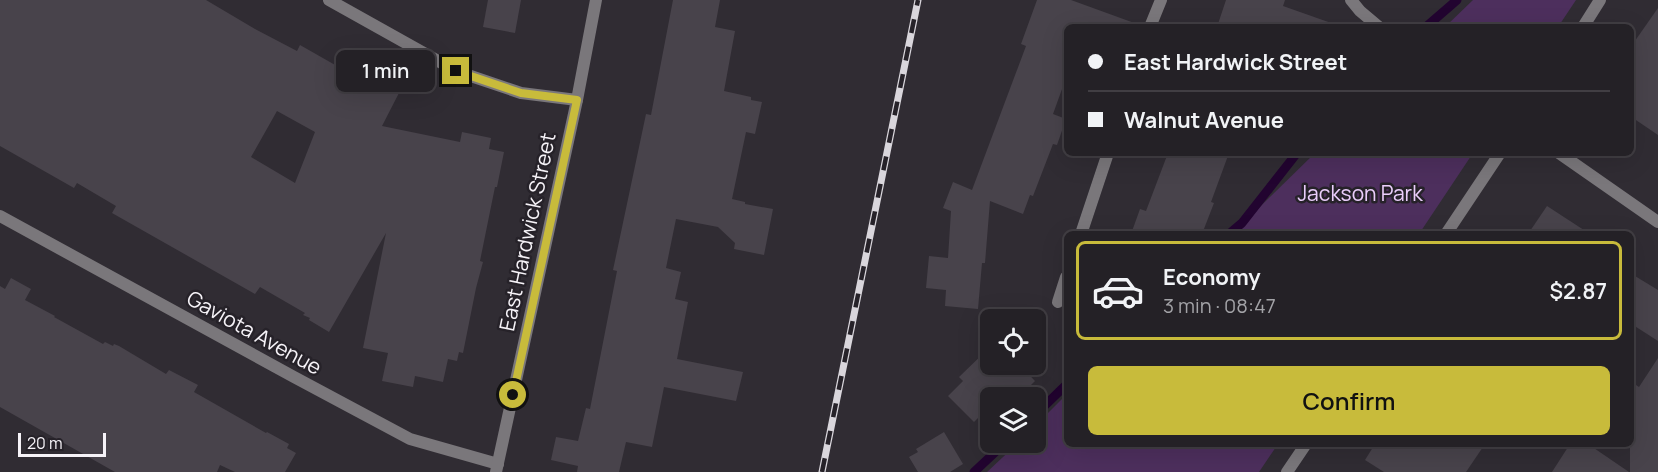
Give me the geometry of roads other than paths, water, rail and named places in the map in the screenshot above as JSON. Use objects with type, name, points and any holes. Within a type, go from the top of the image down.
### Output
[{"type":"street","points":[[329,0],[456,71],[521,93],[577,100]]},
{"type":"street","name":"East Hardwick Street","points":[[497,468],[577,100],[596,0]]},
{"type":"street","points":[[1151,24],[1161,0]]},
{"type":"street","points":[[1351,0],[1375,24]]},
{"type":"street","points":[[1584,24],[1600,0]]},
{"type":"street","points":[[1082,231],[1107,156]]},
{"type":"street","points":[[1448,231],[1498,156]]},
{"type":"street","points":[[1563,156],[1658,222]]},
{"type":"street","name":"Gaviota Avenue","points":[[0,216],[410,439],[497,468]]},
{"type":"street","points":[[1058,302],[1064,283]]},
{"type":"street","points":[[1287,472],[1304,447]]},
{"type":"waterway","points":[[1429,24],[1457,0]]},
{"type":"waterway","points":[[1233,231],[1242,223],[1295,156]]},
{"type":"waterway","points":[[1046,404],[1064,387]]},
{"type":"waterway","points":[[974,472],[994,453]]},
{"type":"railway","points":[[822,472],[918,0]]},
{"type":"park label","name":"Jackson Park","points":[[1360,194]]}]
